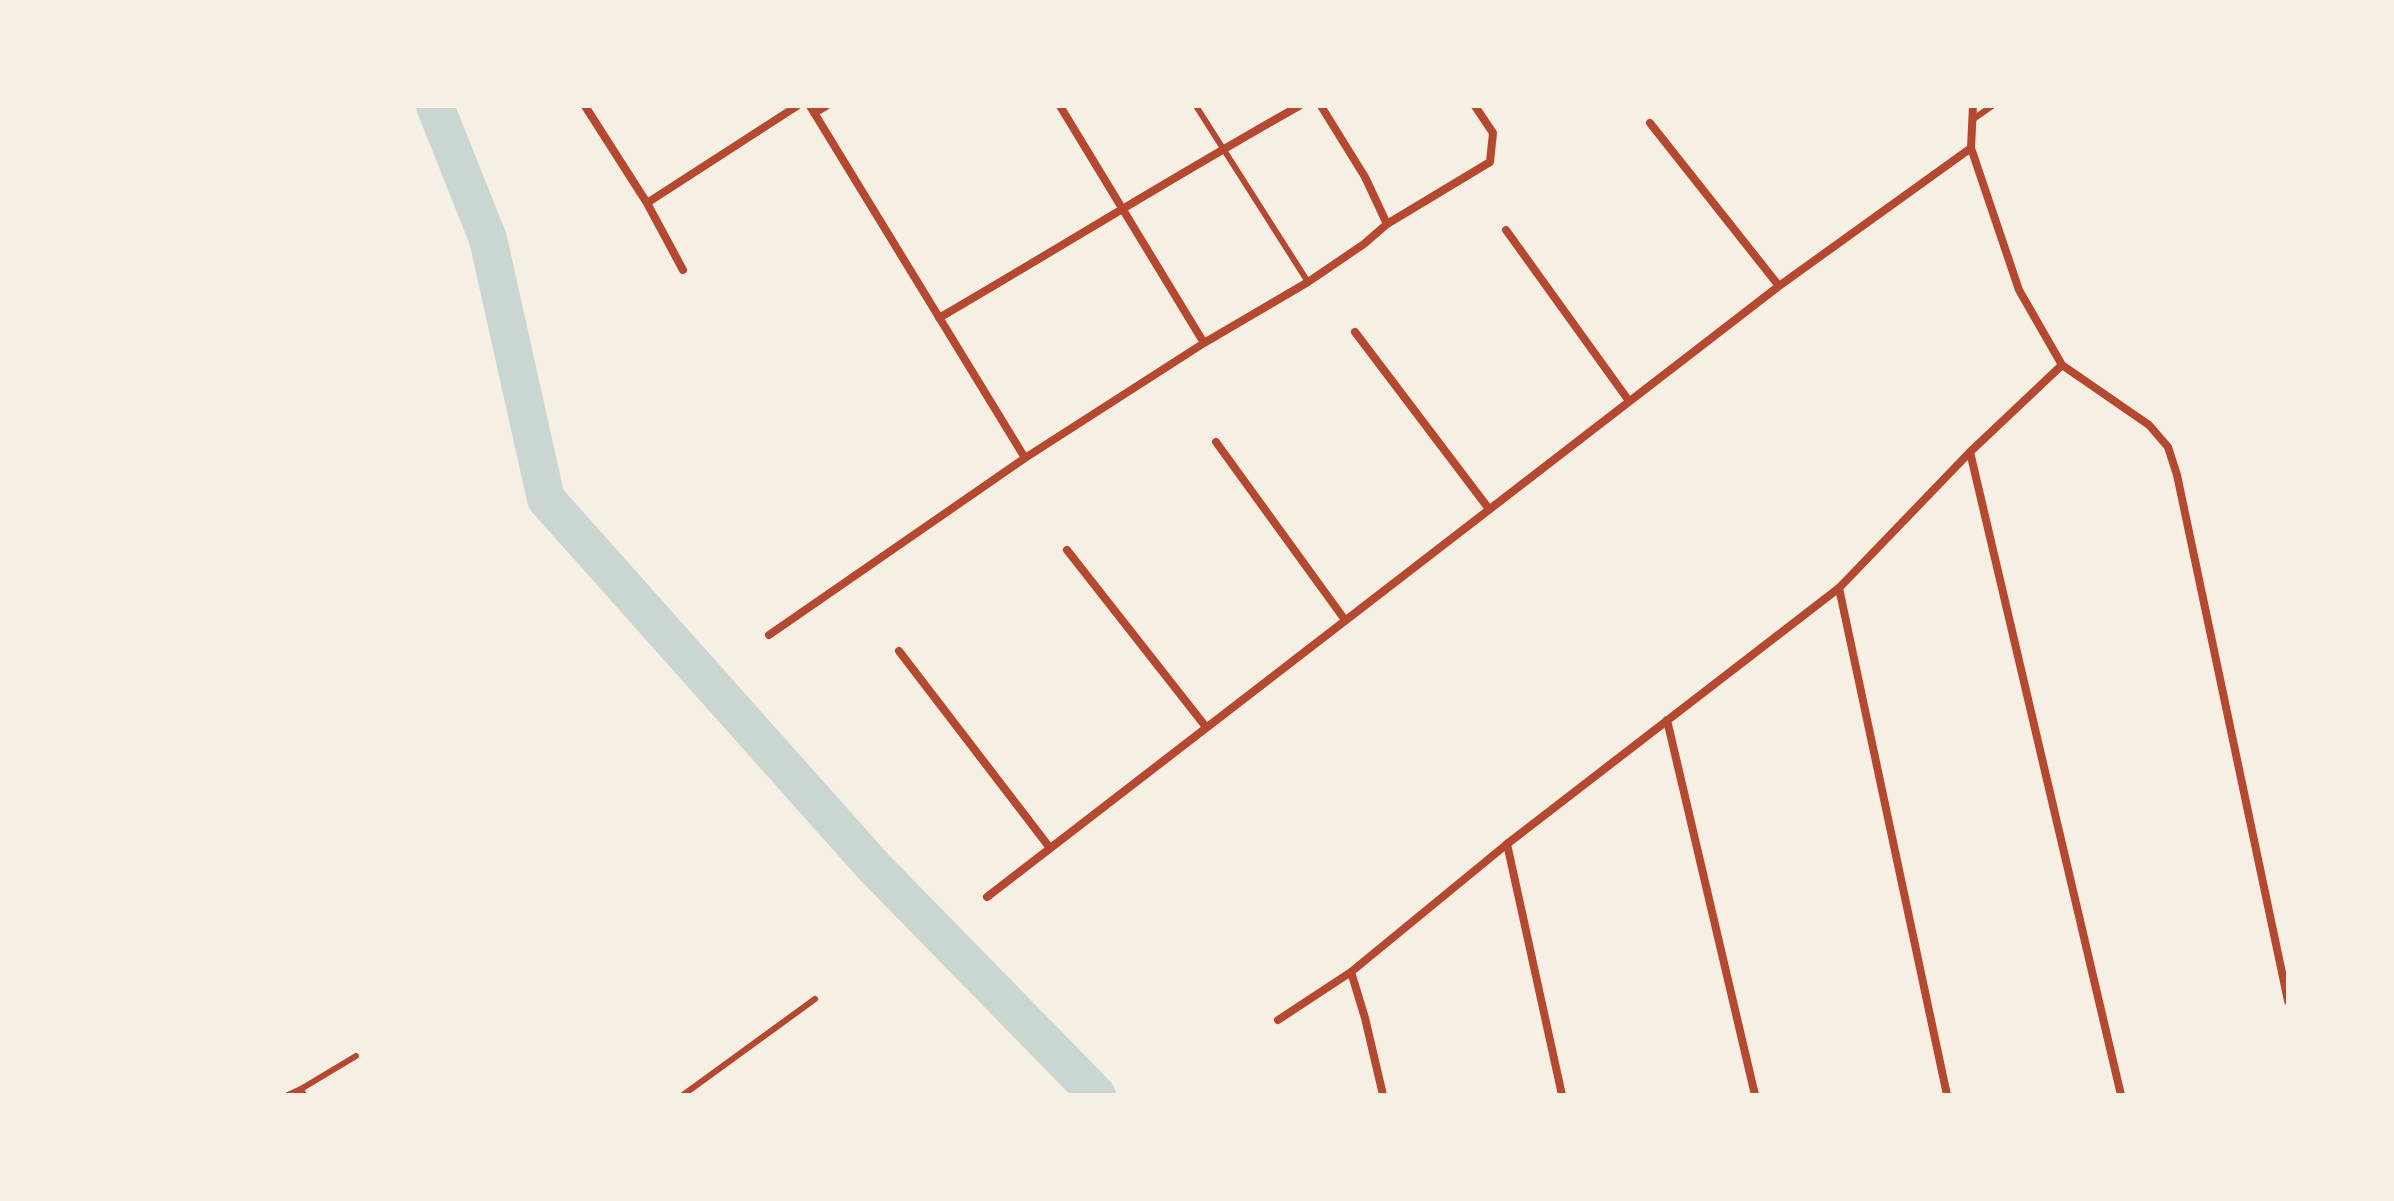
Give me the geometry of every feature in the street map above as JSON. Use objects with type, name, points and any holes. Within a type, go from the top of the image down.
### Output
[{"type":"street","points":[[585,106],[647,203],[683,270]]},
{"type":"street","points":[[647,203],[797,106]]},
{"type":"street","points":[[826,106],[812,110],[1025,458]]},
{"type":"street","points":[[1060,106],[1204,343]]},
{"type":"street","points":[[939,318],[1299,106]]},
{"type":"street","points":[[1321,106],[1365,177],[1387,224]]},
{"type":"street","points":[[769,635],[1025,458],[1204,343],[1308,282],[1364,244],[1387,224],[1490,162],[1493,133],[1475,106]]},
{"type":"street","points":[[1973,106],[1971,148],[2019,290],[2062,365],[2149,425],[2168,447],[2180,490],[2288,1001]]},
{"type":"street","points":[[1650,123],[1779,286]]},
{"type":"street","points":[[987,897],[1779,286],[1971,148]]},
{"type":"street","points":[[1506,230],[1629,401]]},
{"type":"street","points":[[1355,332],[1489,509]]},
{"type":"street","points":[[1278,1020],[1351,972],[1507,844],[1839,588],[1970,452],[2062,365]]},
{"type":"street","points":[[1216,442],[1345,620]]},
{"type":"street","points":[[1970,452],[2121,1095]]},
{"type":"street","points":[[1067,550],[1206,727]]},
{"type":"street","points":[[1839,588],[1947,1095]]},
{"type":"street","points":[[899,651],[1050,848]]},
{"type":"street","points":[[1667,720],[1755,1095]]},
{"type":"street","points":[[1507,844],[1562,1095]]},
{"type":"street","points":[[1351,972],[1383,1095]]},
{"type":"lane","points":[[1196,106],[1308,282]]},
{"type":"lane","points":[[1972,120],[1992,106]]},
{"type":"lane","points":[[683,1095],[815,999]]},
{"type":"lane","points":[[288,1095],[303,1092],[356,1056]]},
{"type":"waterway","points":[[435,106],[488,239],[546,499],[874,867],[1097,1095]]}]
